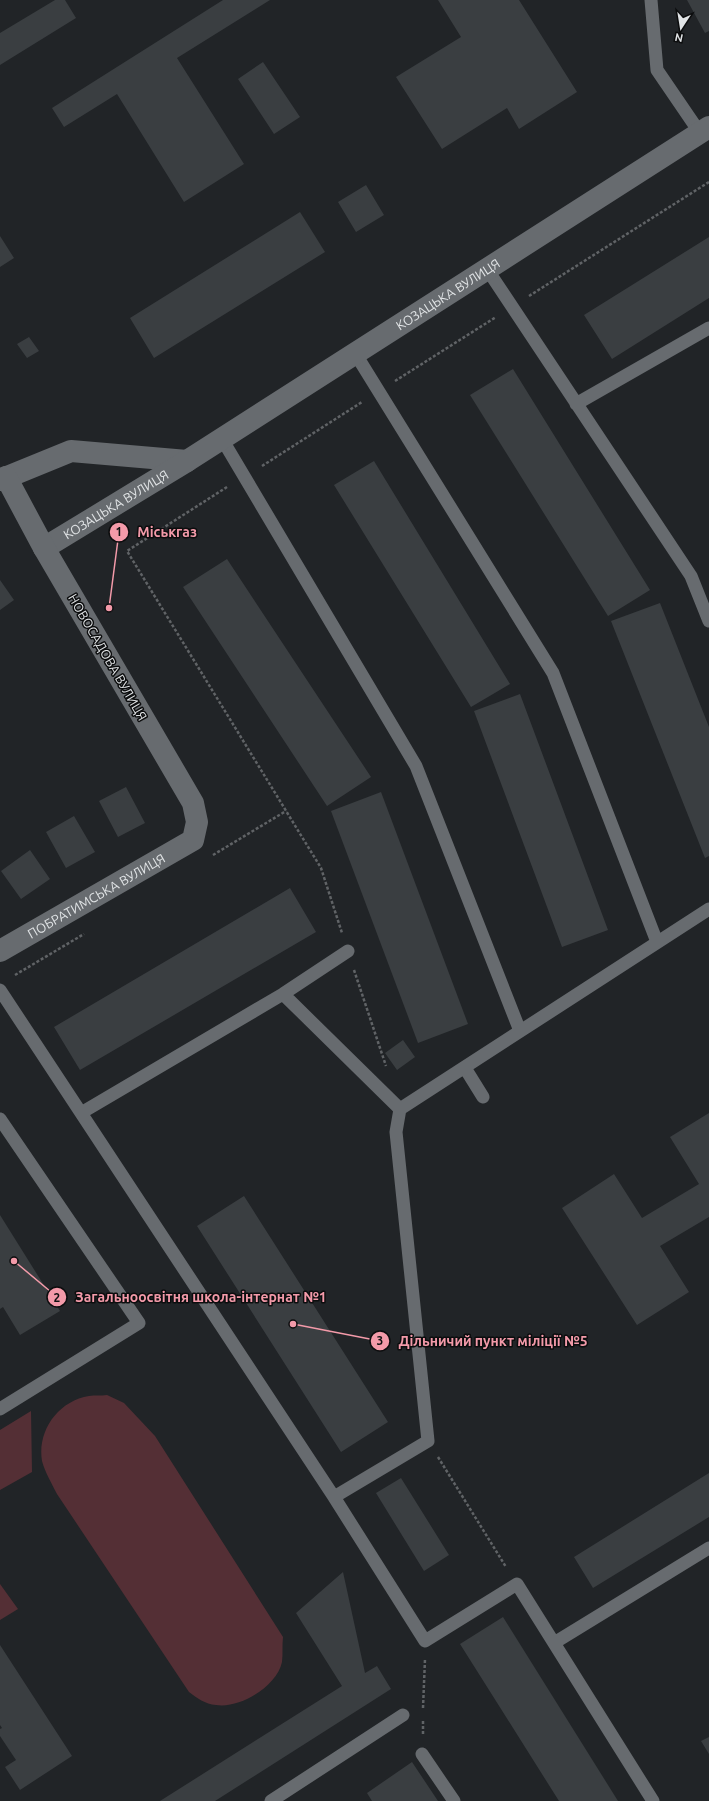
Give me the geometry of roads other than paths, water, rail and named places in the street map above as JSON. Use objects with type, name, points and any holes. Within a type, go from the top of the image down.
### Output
[{"type":"street","name":"КОЗАЦЬКА ВУЛИЦЯ","points":[[44,548],[187,461],[705,130]]},
{"type":"street","name":"КОЗАЦЬКА ВУЛИЦЯ","points":[[3,479],[71,451],[187,461]]},
{"type":"street","name":"НОВОСАДОВА ВУЛИЦЯ","points":[[3,479],[193,803],[197,822],[193,840]]},
{"type":"street","name":"ПОБРАТИМСЬКА ВУЛИЦЯ","points":[[0,951],[193,840]]},
{"type":"lane","points":[[651,0],[657,70],[705,130]]},
{"type":"lane","points":[[487,269],[691,576],[709,621]]},
{"type":"lane","points":[[576,404],[709,328]]},
{"type":"lane","points":[[355,353],[553,673],[657,942]]},
{"type":"lane","points":[[222,438],[416,766],[520,1031]]},
{"type":"lane","points":[[334,1497],[428,1441],[396,1132],[400,1109],[709,909]]},
{"type":"lane","points":[[81,1113],[283,994],[348,951]]},
{"type":"lane","points":[[0,990],[334,1497],[425,1641],[517,1584],[653,1801]]},
{"type":"lane","points":[[283,994],[400,1109]]},
{"type":"lane","points":[[465,1068],[484,1097]]},
{"type":"lane","points":[[0,1119],[139,1323],[0,1409]]},
{"type":"lane","points":[[554,1642],[709,1548]]},
{"type":"lane","points":[[271,1801],[403,1715]]},
{"type":"lane","points":[[422,1754],[454,1801]]},
{"type":"place","name":"Міськгаз","points":[[109,608]]},
{"type":"place","name":"Загальноосвітня школа-інтернат №1","points":[[14,1261]]},
{"type":"place","name":"Дільничий пункт міліції №5","points":[[293,1324]]}]
